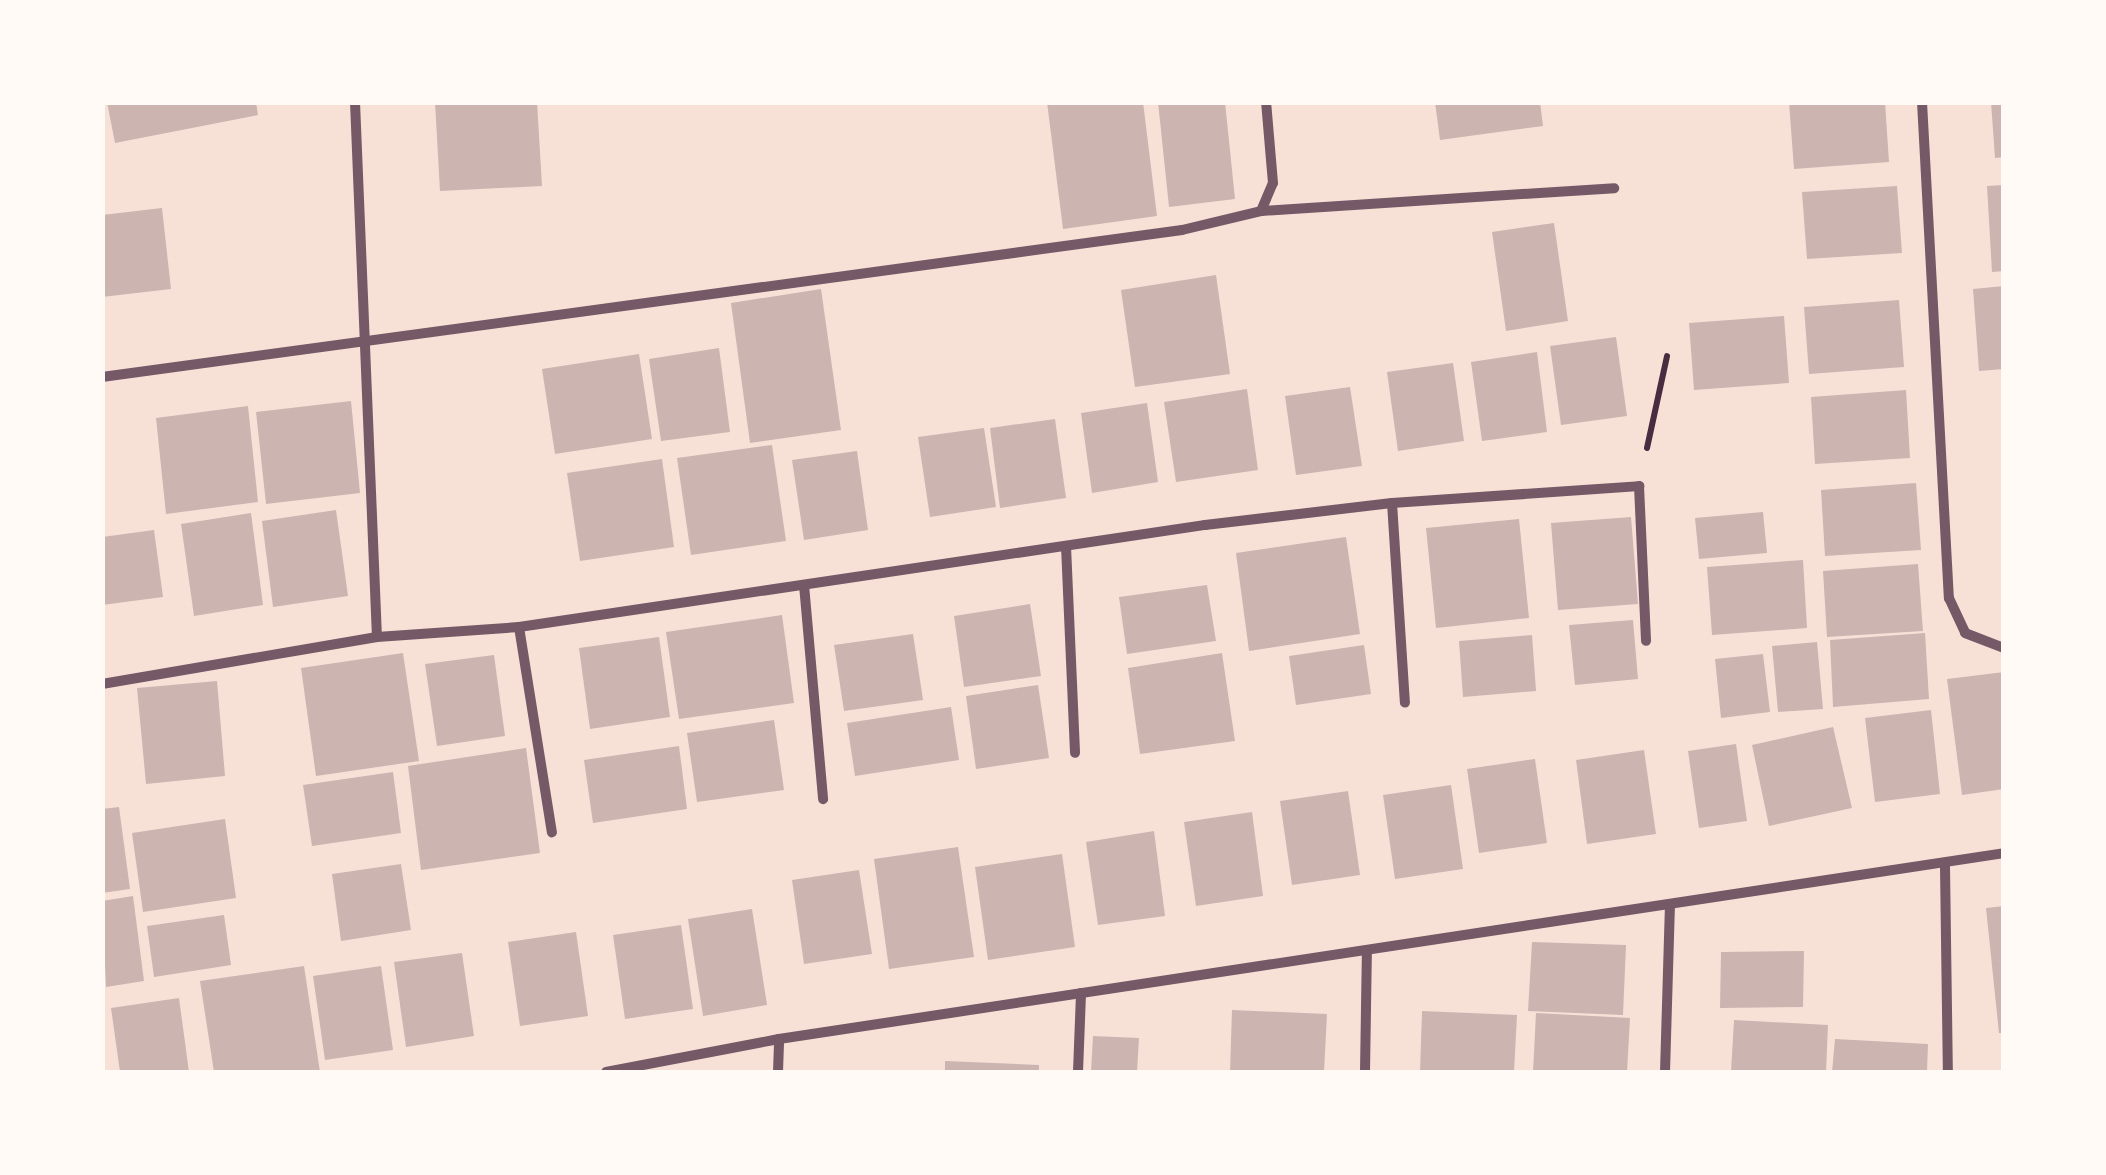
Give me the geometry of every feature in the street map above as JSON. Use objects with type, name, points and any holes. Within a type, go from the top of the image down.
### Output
[{"type":"street","points":[[354,102],[377,637]]},
{"type":"street","points":[[1261,212],[1273,183],[1266,102]]},
{"type":"street","points":[[1922,102],[1949,598],[1965,632],[2004,648]]},
{"type":"street","points":[[102,377],[1182,230],[1261,212],[1614,188]]},
{"type":"street","points":[[102,684],[377,637],[519,627],[1066,546],[1392,503],[1639,486],[1646,641]]},
{"type":"street","points":[[1392,503],[1405,703]]},
{"type":"street","points":[[1066,546],[1075,754]]},
{"type":"street","points":[[804,585],[822,798]]},
{"type":"street","points":[[519,627],[552,832]]},
{"type":"street","points":[[606,1072],[779,1039],[1945,867],[2004,853]]},
{"type":"street","points":[[1945,867],[1948,1072]]},
{"type":"street","points":[[1664,1072],[1670,907]]},
{"type":"street","points":[[1365,1072],[1367,951]]},
{"type":"street","points":[[1078,1072],[1081,993]]},
{"type":"street","points":[[778,1072],[779,1039]]},
{"type":"path","points":[[1639,486],[1667,356]]},
{"type":"building","points":[[107,102],[256,102],[258,115],[115,143]]},
{"type":"building","points":[[435,102],[537,102],[542,186],[440,191]]},
{"type":"building","points":[[1047,102],[1143,102],[1157,216],[1063,229]]},
{"type":"building","points":[[1158,102],[1225,102],[1235,199],[1169,207]]},
{"type":"building","points":[[1435,102],[1540,102],[1543,126],[1440,140]]},
{"type":"building","points":[[1789,102],[1885,102],[1889,162],[1794,169]]},
{"type":"building","points":[[1991,102],[2004,102],[2004,157],[1995,158]]},
{"type":"building","points":[[2004,185],[2004,271],[1992,272],[1987,186]]},
{"type":"building","points":[[1897,186],[1902,253],[1807,259],[1802,192]]},
{"type":"building","points":[[162,208],[171,289],[102,297],[102,215]]},
{"type":"building","points":[[1554,223],[1568,321],[1506,331],[1492,232]]},
{"type":"building","points":[[1216,275],[1230,374],[1135,387],[1121,290]]},
{"type":"building","points":[[2004,286],[2004,369],[1979,371],[1973,289]]},
{"type":"building","points":[[821,289],[841,430],[750,443],[731,303]]},
{"type":"building","points":[[1899,300],[1904,367],[1809,374],[1804,307]]},
{"type":"building","points":[[1784,316],[1789,383],[1694,390],[1689,323]]},
{"type":"building","points":[[1616,337],[1627,416],[1561,425],[1550,346]]},
{"type":"building","points":[[719,348],[730,432],[661,441],[649,359]]},
{"type":"building","points":[[1537,352],[1547,432],[1482,441],[1471,362]]},
{"type":"building","points":[[639,354],[652,439],[555,454],[542,369]]},
{"type":"building","points":[[1453,363],[1464,441],[1398,451],[1387,372]]},
{"type":"building","points":[[1350,387],[1362,466],[1296,475],[1285,396]]},
{"type":"building","points":[[1247,389],[1258,470],[1176,482],[1164,402]]},
{"type":"building","points":[[1906,390],[1910,458],[1815,464],[1811,397]]},
{"type":"building","points":[[351,401],[360,493],[266,504],[256,412]]},
{"type":"building","points":[[1147,403],[1158,482],[1092,493],[1081,413]]},
{"type":"building","points":[[248,406],[258,502],[166,514],[156,418]]},
{"type":"building","points":[[1055,419],[1066,498],[1000,508],[990,428]]},
{"type":"building","points":[[984,428],[996,507],[930,517],[918,437]]},
{"type":"building","points":[[772,445],[786,541],[691,555],[677,458]]},
{"type":"building","points":[[857,451],[868,530],[804,540],[792,460]]},
{"type":"building","points":[[662,459],[674,547],[580,561],[567,473]]},
{"type":"building","points":[[1916,483],[1921,550],[1825,556],[1821,490]]},
{"type":"building","points":[[336,510],[348,596],[273,607],[262,521]]},
{"type":"building","points":[[1763,512],[1767,553],[1699,559],[1695,518]]},
{"type":"building","points":[[251,513],[263,605],[194,616],[181,524]]},
{"type":"building","points":[[1631,517],[1638,604],[1558,610],[1551,523]]},
{"type":"building","points":[[1519,519],[1529,618],[1436,628],[1426,528]]},
{"type":"building","points":[[154,530],[163,597],[102,605],[102,537]]},
{"type":"building","points":[[1346,537],[1360,634],[1249,651],[1236,553]]},
{"type":"building","points":[[1803,560],[1807,628],[1712,635],[1707,567]]},
{"type":"building","points":[[1918,564],[1923,631],[1827,637],[1823,571]]},
{"type":"building","points":[[1207,585],[1216,641],[1127,654],[1119,597]]},
{"type":"building","points":[[1030,604],[1041,676],[964,687],[954,616]]},
{"type":"building","points":[[782,615],[794,703],[679,719],[666,632]]},
{"type":"building","points":[[1633,620],[1638,679],[1575,685],[1569,625]]},
{"type":"building","points":[[1925,633],[1929,699],[1833,707],[1830,640]]},
{"type":"building","points":[[913,634],[923,700],[844,711],[834,645]]},
{"type":"building","points":[[1532,635],[1536,691],[1463,697],[1459,641]]},
{"type":"building","points":[[659,637],[670,717],[590,729],[579,648]]},
{"type":"building","points":[[1817,642],[1823,709],[1778,712],[1772,646]]},
{"type":"building","points":[[1364,645],[1371,694],[1296,705],[1289,656]]},
{"type":"building","points":[[403,653],[419,761],[316,776],[301,668]]},
{"type":"building","points":[[1222,653],[1235,741],[1140,754],[1128,668]]},
{"type":"building","points":[[1763,654],[1770,712],[1721,718],[1715,659]]},
{"type":"building","points":[[494,655],[505,736],[437,746],[425,664]]},
{"type":"building","points":[[2004,672],[2004,789],[1962,795],[1947,679]]},
{"type":"building","points":[[217,681],[225,776],[146,784],[137,688]]},
{"type":"building","points":[[1038,685],[1049,758],[976,769],[966,696]]},
{"type":"building","points":[[951,707],[959,760],[855,776],[847,723]]},
{"type":"building","points":[[1931,710],[1940,794],[1875,802],[1865,718]]},
{"type":"building","points":[[774,720],[784,790],[697,802],[687,733]]},
{"type":"building","points":[[1833,727],[1852,808],[1769,826],[1752,745]]},
{"type":"building","points":[[1736,744],[1747,821],[1699,828],[1688,751]]},
{"type":"building","points":[[679,746],[687,809],[593,823],[584,760]]},
{"type":"building","points":[[526,748],[540,853],[421,870],[408,766]]},
{"type":"building","points":[[1644,750],[1656,834],[1587,844],[1576,760]]},
{"type":"building","points":[[1535,759],[1547,843],[1479,853],[1467,769]]},
{"type":"building","points":[[393,772],[401,833],[312,846],[303,785]]},
{"type":"building","points":[[1451,785],[1463,869],[1395,879],[1383,795]]},
{"type":"building","points":[[1348,791],[1360,875],[1292,885],[1280,801]]},
{"type":"building","points":[[119,807],[130,889],[102,893],[102,809]]},
{"type":"building","points":[[1252,812],[1263,896],[1196,906],[1184,822]]},
{"type":"building","points":[[225,819],[236,898],[143,912],[132,833]]},
{"type":"building","points":[[1154,831],[1165,916],[1098,925],[1086,842]]},
{"type":"building","points":[[958,847],[974,957],[889,969],[874,859]]},
{"type":"building","points":[[1062,854],[1075,947],[988,960],[975,867]]},
{"type":"building","points":[[401,864],[411,930],[341,941],[332,874]]},
{"type":"building","points":[[859,870],[872,954],[804,964],[792,880]]},
{"type":"building","points":[[133,896],[144,981],[106,987],[102,901]]},
{"type":"building","points":[[2004,906],[2004,1033],[1999,1033],[1986,908]]},
{"type":"building","points":[[752,909],[767,1005],[703,1016],[688,919]]},
{"type":"building","points":[[224,915],[231,965],[154,977],[147,926]]},
{"type":"building","points":[[681,925],[693,1009],[625,1019],[613,935]]},
{"type":"building","points":[[576,932],[588,1016],[520,1026],[508,942]]},
{"type":"building","points":[[1532,942],[1626,945],[1623,1015],[1528,1011]]},
{"type":"building","points":[[1804,951],[1803,1007],[1720,1008],[1721,952]]},
{"type":"building","points":[[462,953],[474,1036],[406,1047],[394,962]]},
{"type":"building","points":[[304,966],[320,1072],[214,1072],[200,981]]},
{"type":"building","points":[[381,966],[393,1050],[325,1060],[313,976]]},
{"type":"building","points":[[179,998],[189,1072],[120,1072],[111,1008]]},
{"type":"building","points":[[1232,1010],[1327,1014],[1324,1072],[1230,1072]]},
{"type":"building","points":[[1422,1011],[1517,1015],[1514,1072],[1420,1072]]},
{"type":"building","points":[[1536,1013],[1630,1018],[1627,1072],[1533,1072]]},
{"type":"building","points":[[1734,1020],[1828,1025],[1826,1072],[1731,1072]]},
{"type":"building","points":[[1093,1036],[1139,1038],[1137,1072],[1091,1072]]},
{"type":"building","points":[[1835,1039],[1928,1044],[1927,1072],[1832,1072]]},
{"type":"building","points":[[945,1061],[1039,1065],[1039,1072],[945,1072]]}]
